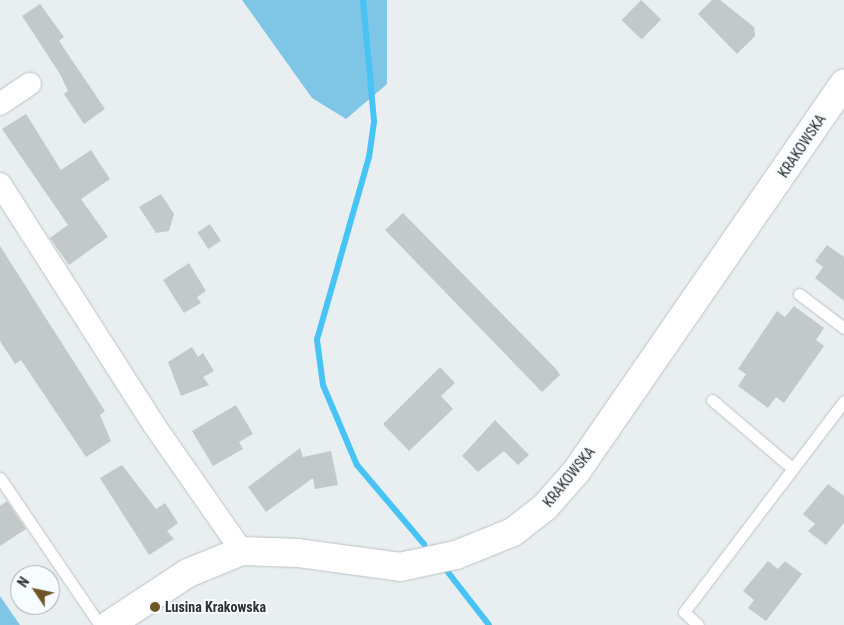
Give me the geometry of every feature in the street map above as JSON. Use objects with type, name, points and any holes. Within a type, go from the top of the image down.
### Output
[{"type":"street","name":"KRAKOWSKA","points":[[109,625],[181,576],[242,551],[290,552],[400,567],[484,546],[545,507],[582,465],[844,83]]},
{"type":"street","points":[[0,104],[30,84]]},
{"type":"street","points":[[0,184],[154,425],[242,551]]},
{"type":"lane","points":[[798,294],[844,328]]},
{"type":"lane","points":[[712,400],[793,469]]},
{"type":"lane","points":[[698,625],[684,612],[844,402]]},
{"type":"lane","points":[[0,478],[100,625]]},
{"type":"shaded area","points":[[242,0],[387,0],[387,84],[346,119],[312,98]]},
{"type":"shaded area","points":[[0,596],[10,610],[10,615],[13,615],[20,625],[0,625]]},
{"type":"building","points":[[641,0],[661,19],[642,40],[622,20]]},
{"type":"building","points":[[712,0],[720,0],[754,27],[755,36],[737,54],[698,14]]},
{"type":"building","points":[[40,4],[64,37],[59,41],[105,109],[84,124],[64,94],[68,91],[60,74],[22,16]]},
{"type":"building","points":[[26,114],[61,170],[91,150],[110,179],[81,199],[108,237],[69,265],[50,238],[68,225],[2,129]]},
{"type":"building","points":[[161,194],[174,214],[169,231],[156,233],[139,207]]},
{"type":"building","points":[[403,213],[556,369],[560,375],[542,392],[385,230]]},
{"type":"building","points":[[210,224],[221,241],[208,249],[197,232]]},
{"type":"building","points":[[827,245],[844,257],[844,301],[815,278],[823,267],[815,261]]},
{"type":"building","points":[[0,246],[105,411],[100,415],[111,441],[86,457],[21,360],[15,364],[0,341]]},
{"type":"building","points":[[189,263],[206,291],[197,297],[201,303],[184,313],[163,280]]},
{"type":"building","points":[[794,306],[824,328],[816,340],[824,346],[784,403],[776,397],[768,408],[738,386],[746,374],[738,369],[777,311],[785,317]]},
{"type":"building","points":[[192,347],[198,357],[203,353],[214,371],[203,377],[209,385],[181,396],[168,362]]},
{"type":"building","points":[[440,367],[455,383],[441,396],[453,409],[409,451],[383,424]]},
{"type":"building","points":[[236,405],[253,434],[239,442],[243,449],[213,466],[192,431]]},
{"type":"building","points":[[495,420],[529,455],[518,465],[504,451],[478,472],[462,456]]},
{"type":"building","points":[[300,448],[303,457],[331,451],[338,485],[315,489],[313,478],[266,512],[248,487]]},
{"type":"building","points":[[122,465],[156,509],[165,503],[178,523],[167,531],[174,539],[149,555],[100,478]]},
{"type":"building","points":[[828,484],[844,496],[844,523],[826,545],[808,531],[815,524],[803,514]]},
{"type":"building","points":[[7,501],[26,529],[0,546],[0,506]]},
{"type":"building","points":[[768,561],[778,569],[785,561],[802,574],[766,621],[748,608],[754,600],[743,591]]},
{"type":"waterway","points":[[363,0],[374,122],[369,157],[317,340],[323,385],[357,465],[424,544]]},
{"type":"waterway","points":[[447,571],[489,625]]},
{"type":"place","name":"Lusina Krakowska","points":[[155,607]]}]
